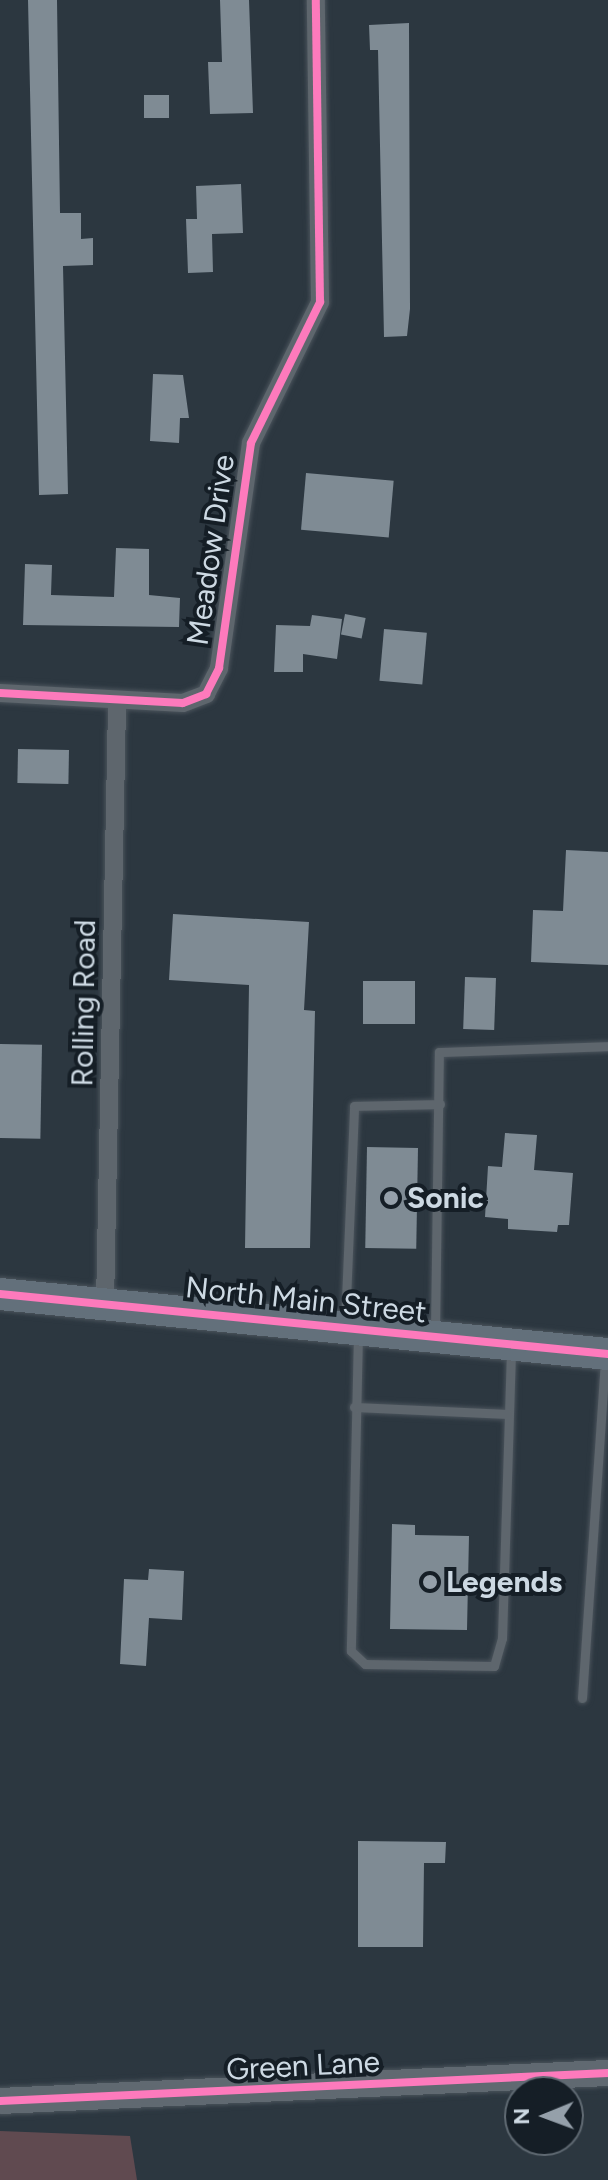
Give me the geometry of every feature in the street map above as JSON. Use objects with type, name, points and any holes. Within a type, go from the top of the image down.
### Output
[{"type":"highway","name":"North Main Street","points":[[0,1294],[607,1354]]},
{"type":"street","name":"Meadow Drive","points":[[0,693],[117,704],[183,703],[206,694],[219,668],[251,443],[320,302],[316,0]]},
{"type":"street","name":"Rolling Road","points":[[105,1304],[117,704]]},
{"type":"street","name":"Green Lane","points":[[0,2101],[608,2073]]},
{"type":"lane","points":[[434,1336],[439,1052],[608,1046]]},
{"type":"lane","points":[[440,1104],[354,1106],[351,1651],[365,1664],[469,1670],[494,1666],[502,1638],[511,1344]]},
{"type":"lane","points":[[582,1698],[607,1354]]},
{"type":"lane","points":[[354,1407],[509,1414]]},
{"type":"shaded area","points":[[0,2131],[130,2136],[137,2180],[0,2180]]},
{"type":"building","points":[[28,0],[57,0],[60,213],[81,213],[81,239],[93,238],[93,265],[63,266],[68,494],[39,495]]},
{"type":"building","points":[[220,0],[249,0],[253,113],[210,114],[208,62],[222,62]]},
{"type":"building","points":[[409,23],[410,309],[407,336],[384,337],[378,50],[370,50],[369,25]]},
{"type":"building","points":[[144,95],[169,95],[169,118],[144,118]]},
{"type":"building","points":[[241,184],[243,233],[212,234],[213,272],[188,273],[186,219],[197,219],[196,186]]},
{"type":"building","points":[[153,374],[183,375],[189,418],[180,418],[179,443],[150,441]]},
{"type":"building","points":[[306,473],[394,481],[389,537],[301,530]]},
{"type":"building","points":[[116,548],[149,549],[149,595],[180,598],[179,627],[23,625],[25,564],[52,565],[51,595],[114,597]]},
{"type":"building","points":[[345,614],[366,618],[362,639],[341,635]]},
{"type":"building","points":[[312,615],[342,619],[337,659],[303,654],[303,672],[274,672],[276,625],[310,626]]},
{"type":"building","points":[[384,629],[427,633],[422,685],[379,681]]},
{"type":"building","points":[[18,749],[69,750],[68,784],[17,783]]},
{"type":"building","points":[[566,850],[608,852],[608,965],[531,962],[533,910],[563,911]]},
{"type":"building","points":[[173,914],[309,922],[304,1010],[315,1011],[310,1248],[245,1248],[249,985],[169,980]]},
{"type":"building","points":[[465,977],[496,978],[494,1030],[463,1029]]},
{"type":"building","points":[[363,981],[415,981],[415,1024],[363,1024]]},
{"type":"building","points":[[0,1044],[42,1045],[40,1139],[0,1138]]},
{"type":"building","points":[[505,1133],[537,1135],[534,1170],[573,1173],[569,1225],[558,1225],[557,1232],[508,1229],[508,1219],[485,1217],[488,1166],[502,1167]]},
{"type":"building","name":"Sonic","points":[[367,1147],[418,1148],[416,1249],[365,1248]]},
{"type":"building","name":"Legends","points":[[392,1524],[415,1525],[415,1535],[469,1536],[467,1630],[390,1629]]},
{"type":"building","points":[[149,1569],[184,1571],[182,1620],[149,1618],[146,1666],[120,1664],[124,1579],[148,1580]]},
{"type":"building","points":[[358,1841],[446,1842],[445,1863],[424,1863],[423,1947],[358,1947]]},
{"type":"cycle path","points":[[0,693],[183,703],[206,694],[219,668],[251,443],[320,302],[316,0]]},
{"type":"cycle path","points":[[0,1294],[608,1354]]},
{"type":"cycle path","points":[[0,2101],[608,2073]]},
{"type":"place","name":"Sonic","points":[[391,1198]]},
{"type":"place","name":"Legends","points":[[430,1582]]}]
